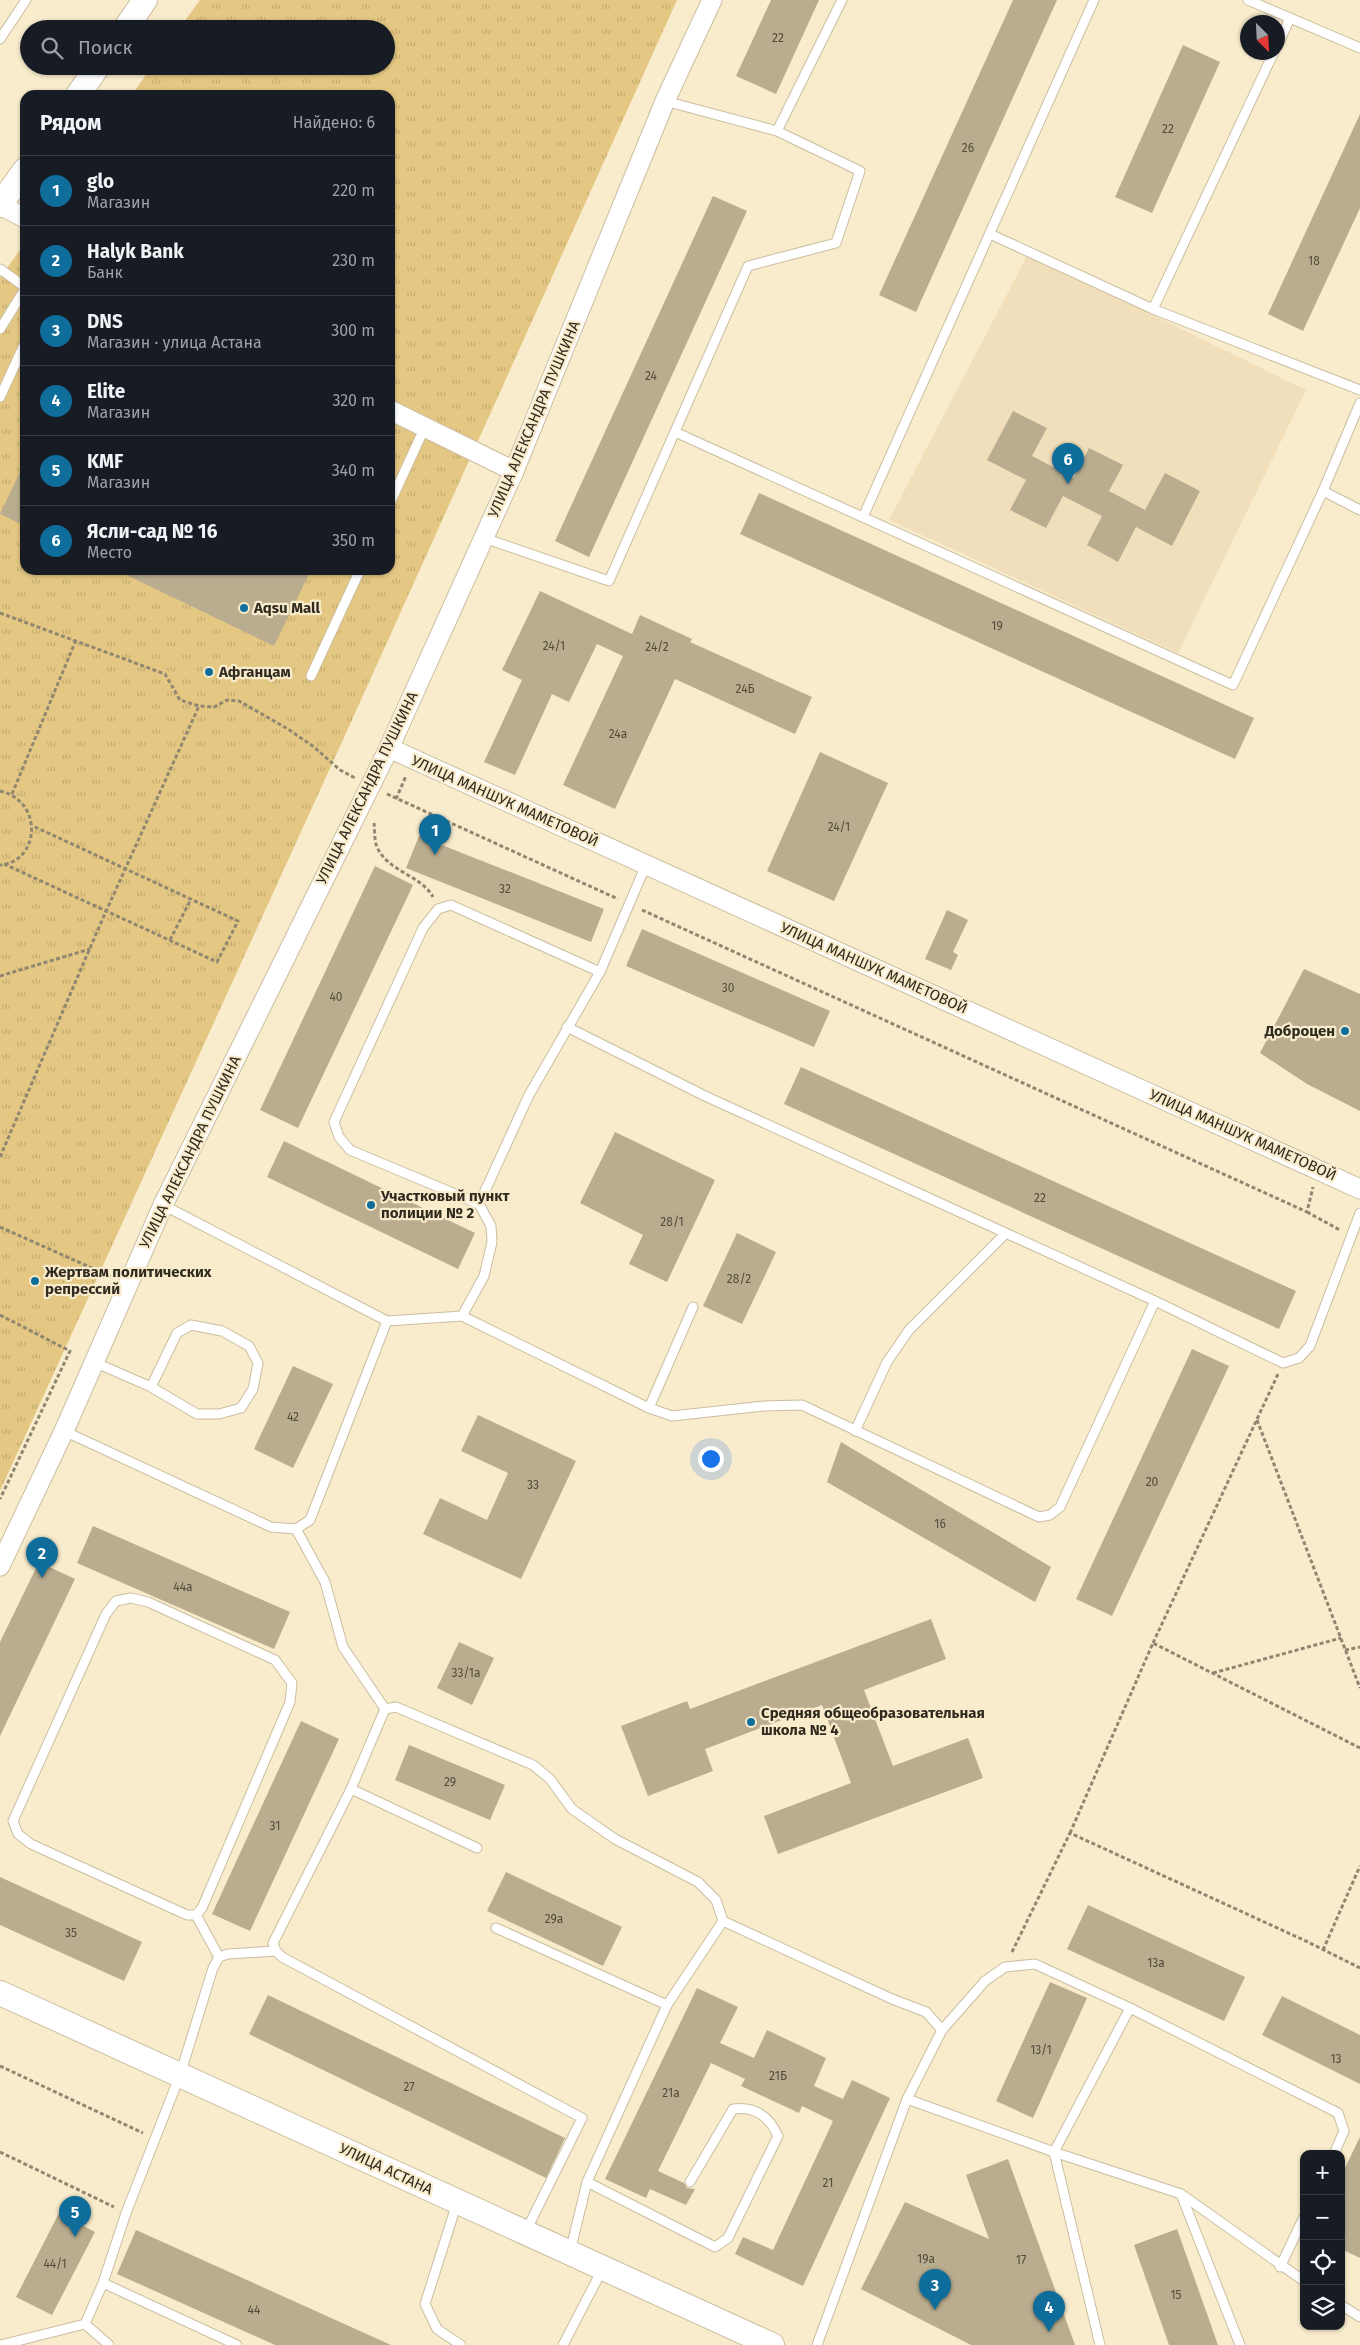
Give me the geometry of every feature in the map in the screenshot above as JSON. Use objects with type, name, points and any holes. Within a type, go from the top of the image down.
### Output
[{"type":"street","points":[[131,20],[145,0]]},
{"type":"street","name":"УЛИЦА АЛЕКСАНДРА ПУШКИНА","points":[[0,1566],[64,1431],[163,1205],[389,748],[514,471],[665,101],[712,0]]},
{"type":"street","points":[[81,90],[92,75]]},
{"type":"street","points":[[20,177],[0,205],[20,215]]},
{"type":"street","points":[[395,412],[514,471]]},
{"type":"street","name":"УЛИЦА МАНШУК МАМЕТОВОЙ","points":[[389,748],[1360,1189]]},
{"type":"street","name":"УЛИЦА АСТАНА","points":[[0,1993],[772,2345]]},
{"type":"lane","points":[[0,39],[26,0]]},
{"type":"lane","points":[[777,131],[842,0]]},
{"type":"lane","points":[[862,517],[1094,0]]},
{"type":"lane","points":[[1248,0],[1360,48]]},
{"type":"lane","points":[[1285,29],[1290,18]]},
{"type":"lane","points":[[1153,309],[1270,60]]},
{"type":"lane","points":[[484,538],[609,581],[748,266],[836,243],[860,170],[777,131],[665,101]]},
{"type":"lane","points":[[990,234],[1153,309],[1360,390]]},
{"type":"lane","points":[[0,269],[20,284]]},
{"type":"lane","points":[[0,329],[20,296]]},
{"type":"lane","points":[[0,397],[20,354]]},
{"type":"lane","points":[[675,432],[1233,685],[1360,403]]},
{"type":"lane","points":[[395,492],[425,427]]},
{"type":"lane","points":[[1322,491],[1360,510]]},
{"type":"lane","points":[[311,676],[358,575]]},
{"type":"lane","points":[[479,1204],[529,1095],[600,972],[646,865]]},
{"type":"lane","points":[[462,1316],[484,1276],[492,1242],[491,1226],[479,1204],[350,1150],[339,1138],[334,1122],[423,928],[438,909],[451,905],[600,972]]},
{"type":"lane","points":[[568,1027],[705,1096],[1155,1301],[1283,1364],[1299,1358],[1310,1346],[1360,1213]]},
{"type":"lane","points":[[163,1205],[388,1321],[462,1316],[649,1408],[672,1416],[764,1406],[802,1405],[1040,1518],[1050,1515],[1060,1507],[1155,1301]]},
{"type":"lane","points":[[855,1431],[887,1362],[909,1330],[1005,1234]]},
{"type":"lane","points":[[649,1408],[693,1307]]},
{"type":"lane","points":[[64,1431],[272,1527],[296,1529],[310,1520],[388,1321]]},
{"type":"lane","points":[[94,1362],[151,1387],[198,1414],[219,1414],[241,1408],[253,1389],[258,1363],[249,1346],[222,1331],[192,1325],[177,1332],[151,1387]]},
{"type":"lane","points":[[296,1529],[325,1582],[343,1647],[385,1709]]},
{"type":"lane","points":[[131,1598],[148,1602],[275,1660],[292,1684],[290,1702],[202,1908],[196,1916],[188,1915],[31,1844],[18,1834],[13,1821],[106,1614],[116,1601],[131,1598]]},
{"type":"lane","points":[[385,1709],[396,1708],[533,1765],[550,1779],[572,1809],[616,1839],[698,1882],[716,1900],[723,1921],[883,1995],[926,2012],[942,2030]]},
{"type":"lane","points":[[385,1709],[351,1789],[274,1943],[276,1950],[282,1957],[582,2118],[525,2232]]},
{"type":"lane","points":[[351,1789],[477,1848]]},
{"type":"lane","points":[[196,1916],[219,1957]]},
{"type":"lane","points":[[570,2253],[588,2182],[667,2005],[723,1921]]},
{"type":"lane","points":[[496,1928],[667,2005]]},
{"type":"lane","points":[[85,2324],[103,2283],[126,2213],[180,2075],[212,1968],[219,1957],[228,1954],[276,1950]]},
{"type":"lane","points":[[817,2345],[906,2099],[942,2030],[984,1981],[1005,1967],[1035,1964],[1130,2008],[1338,2113],[1344,2131],[1336,2150]]},
{"type":"lane","points":[[1100,2345],[1054,2152],[1130,2008]]},
{"type":"lane","points":[[906,2099],[1054,2152],[1181,2194],[1300,2278]]},
{"type":"lane","points":[[588,2182],[715,2247],[728,2238],[778,2136],[771,2122],[748,2107],[733,2109],[690,2182]]},
{"type":"lane","points":[[1181,2194],[1240,2345]]},
{"type":"lane","points":[[457,2201],[425,2304],[437,2329],[461,2345]]},
{"type":"lane","points":[[1280,2266],[1300,2225]]},
{"type":"lane","points":[[563,2345],[603,2268]]},
{"type":"lane","points":[[103,2283],[237,2345]]},
{"type":"lane","points":[[1345,2307],[1360,2316]]},
{"type":"lane","points":[[1,2345],[85,2324]]},
{"type":"lane","points":[[85,2324],[109,2345]]},
{"type":"path","points":[[0,613],[165,674],[180,700],[199,706],[214,707],[227,700],[239,701],[288,729],[314,747],[340,770],[396,799],[1308,1212],[1351,1236]]},
{"type":"path","points":[[12,794],[76,640]]},
{"type":"path","points":[[0,1157],[106,912],[199,706]]},
{"type":"path","points":[[396,799],[413,759]]},
{"type":"path","points":[[0,791],[12,794],[27,807],[33,826],[29,842],[19,856],[2,865]]},
{"type":"path","points":[[375,815],[376,846],[385,860],[423,886],[432,895],[438,909]]},
{"type":"path","points":[[2,865],[217,962],[238,921],[33,826]]},
{"type":"path","points":[[170,940],[191,899]]},
{"type":"path","points":[[0,976],[90,949]]},
{"type":"path","points":[[1308,1212],[1317,1169]]},
{"type":"path","points":[[0,1227],[128,1284]]},
{"type":"path","points":[[0,1315],[70,1351],[0,1499]]},
{"type":"path","points":[[1005,1967],[1070,1833],[1153,1643],[1283,1364]]},
{"type":"path","points":[[1257,1420],[1360,1688]]},
{"type":"path","points":[[1212,1673],[1341,1638]]},
{"type":"path","points":[[1153,1643],[1360,1748]]},
{"type":"path","points":[[1345,1650],[1360,1647]]},
{"type":"path","points":[[1070,1833],[1360,1968]]},
{"type":"path","points":[[1323,1950],[1360,1866]]},
{"type":"path","points":[[0,2066],[155,2139]]},
{"type":"path","points":[[0,2152],[126,2213]]},
{"type":"shaded area","points":[[1028,254],[1306,390],[1178,653],[889,520]]},
{"type":"green space","points":[[200,0],[677,0],[342,742],[0,1491],[0,278],[20,250],[20,575],[395,575],[395,90],[135,90],[146,75],[395,75],[395,20],[186,20]]},
{"type":"building","points":[[771,0],[819,0],[776,94],[736,76]]},
{"type":"building","points":[[1013,0],[1057,0],[916,312],[879,295]]},
{"type":"building","points":[[1183,45],[1220,62],[1152,213],[1115,197]]},
{"type":"building","points":[[1360,114],[1360,208],[1303,331],[1268,314]]},
{"type":"building","points":[[713,196],[747,211],[589,557],[555,541]]},
{"type":"building","points":[[1013,411],[1047,428],[1032,456],[1074,478],[1089,448],[1123,465],[1109,491],[1145,510],[1165,473],[1200,491],[1172,546],[1136,527],[1118,562],[1087,545],[1102,516],[1063,496],[1046,528],[1010,510],[1026,480],[987,460]]},
{"type":"building","points":[[20,472],[20,524],[0,514]]},
{"type":"building","points":[[759,493],[1254,718],[1235,759],[740,534]]},
{"type":"building","name":"Аqsu Mall","points":[[126,575],[309,575],[274,646]]},
{"type":"building","points":[[540,591],[632,634],[640,615],[692,639],[690,642],[812,697],[795,734],[675,679],[615,809],[563,785],[623,656],[597,644],[569,702],[552,694],[515,775],[484,762],[522,680],[502,670]]},
{"type":"building","points":[[820,752],[888,783],[834,901],[767,871]]},
{"type":"building","points":[[419,836],[604,909],[591,942],[406,868]]},
{"type":"building","points":[[375,866],[413,885],[298,1128],[260,1110]]},
{"type":"building","points":[[947,910],[968,920],[953,952],[958,955],[951,970],[925,959]]},
{"type":"building","points":[[642,929],[830,1011],[814,1047],[626,966]]},
{"type":"building","points":[[1304,969],[1360,994],[1360,1111],[1307,1084],[1260,1053]]},
{"type":"building","points":[[801,1067],[1296,1291],[1279,1329],[784,1104]]},
{"type":"building","points":[[615,1132],[715,1180],[667,1282],[629,1264],[643,1235],[580,1203]]},
{"type":"building","name":"Участковый пункт полиции № 2","points":[[284,1141],[475,1233],[458,1269],[267,1177]]},
{"type":"building","points":[[737,1233],[776,1252],[742,1324],[703,1306]]},
{"type":"building","points":[[1192,1349],[1229,1366],[1112,1616],[1076,1599]]},
{"type":"building","points":[[293,1366],[333,1384],[293,1468],[254,1449]]},
{"type":"building","points":[[478,1415],[576,1461],[521,1579],[423,1534],[440,1498],[487,1520],[508,1473],[461,1451]]},
{"type":"building","points":[[841,1442],[1051,1567],[1035,1602],[827,1482]]},
{"type":"building","points":[[93,1526],[290,1612],[274,1649],[77,1563]]},
{"type":"building","points":[[39,1562],[75,1579],[0,1736],[0,1642]]},
{"type":"building","name":"Средняя общеобразовательная школа № 4","points":[[931,1619],[946,1659],[864,1690],[893,1766],[968,1738],[983,1778],[778,1854],[764,1816],[851,1783],[822,1705],[705,1749],[713,1771],[648,1796],[621,1726],[687,1701],[690,1709]]},
{"type":"building","points":[[459,1642],[494,1658],[472,1705],[437,1688]]},
{"type":"building","points":[[301,1721],[339,1739],[250,1931],[212,1914]]},
{"type":"building","points":[[409,1745],[505,1785],[490,1820],[395,1780]]},
{"type":"building","points":[[506,1872],[622,1927],[603,1966],[487,1911]]},
{"type":"building","points":[[0,1877],[142,1942],[124,1981],[0,1925]]},
{"type":"building","points":[[1088,1905],[1245,1977],[1224,2021],[1067,1949]]},
{"type":"building","points":[[1050,1982],[1087,1998],[1033,2118],[996,2101]]},
{"type":"building","points":[[697,1988],[738,2007],[720,2043],[754,2058],[767,2030],[826,2058],[814,2086],[843,2099],[852,2080],[890,2098],[803,2286],[735,2254],[743,2237],[773,2250],[833,2121],[802,2106],[799,2113],[741,2086],[745,2079],[711,2063],[658,2171],[684,2183],[687,2188],[695,2189],[686,2205],[650,2189],[646,2198],[605,2179]]},
{"type":"building","points":[[268,1995],[565,2138],[546,2178],[249,2034]]},
{"type":"building","points":[[1282,1996],[1360,2035],[1360,2084],[1262,2035]]},
{"type":"building","points":[[1360,2137],[1360,2258],[1345,2251],[1345,2168]]},
{"type":"building","points":[[1008,2159],[1075,2345],[971,2345],[861,2289],[905,2202],[989,2239],[966,2175]]},
{"type":"building","points":[[59,2213],[95,2232],[52,2315],[16,2297]]},
{"type":"building","points":[[1177,2229],[1218,2345],[1169,2345],[1134,2245]]},
{"type":"building","points":[[136,2230],[391,2345],[275,2345],[117,2274]]},
{"type":"place","name":"Ясли-сад № 16","points":[[1068,484]]},
{"type":"place","name":"Аqsu Mall","points":[[244,608]]},
{"type":"place","name":"Афганцам","points":[[209,672]]},
{"type":"place","name":"glo","points":[[435,855]]},
{"type":"place","name":"Доброцен","points":[[1345,1031]]},
{"type":"place","name":"Участковый пункт полиции № 2","points":[[371,1205]]},
{"type":"place","name":"Жертвам политических репрессий","points":[[35,1281]]},
{"type":"place","name":"Halyk Bank","points":[[42,1578]]},
{"type":"place","name":"Средняя общеобразовательная школа № 4","points":[[751,1722]]},
{"type":"place","name":"KMF","points":[[75,2237]]},
{"type":"place","name":"DNS","points":[[935,2310]]},
{"type":"place","name":"Elite","points":[[1049,2332]]}]
